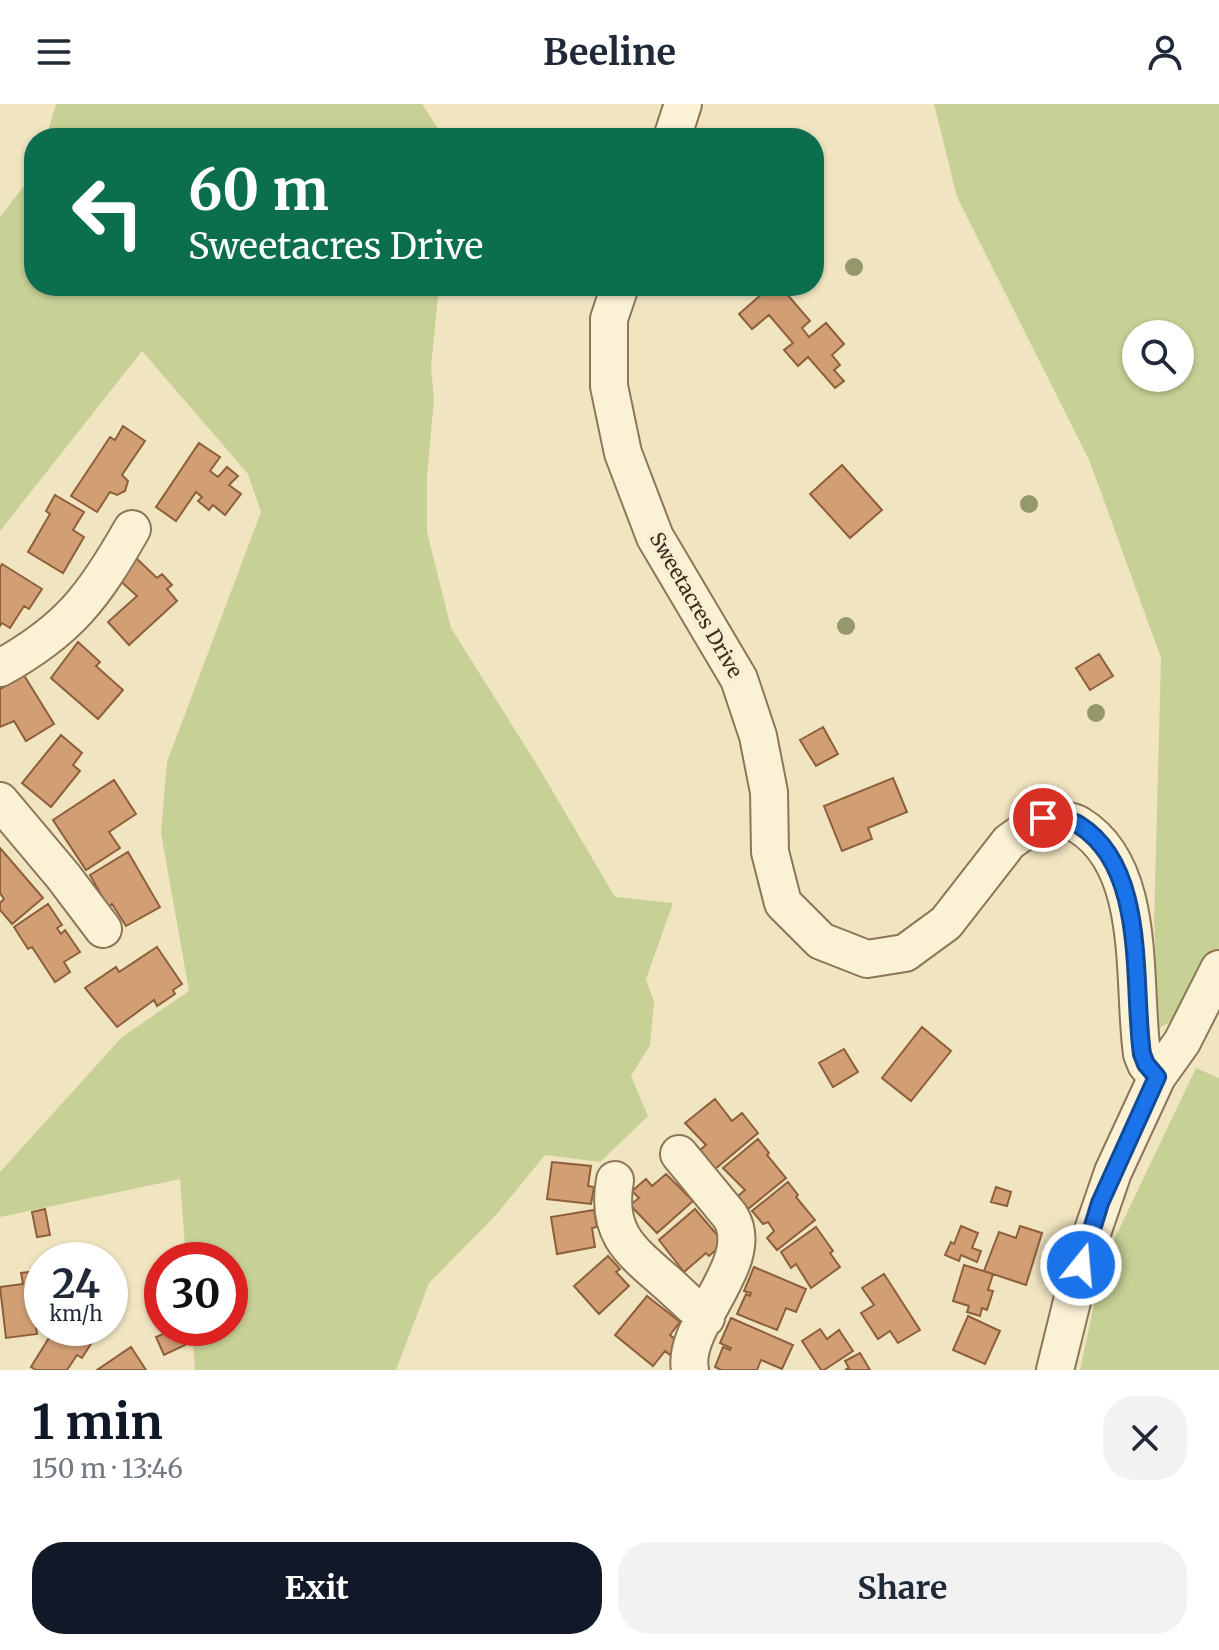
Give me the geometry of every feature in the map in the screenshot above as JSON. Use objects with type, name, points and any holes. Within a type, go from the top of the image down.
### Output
[{"type":"street","points":[[675,128],[683,104]]},
{"type":"street","name":"Sweetacres Drive","points":[[617,296],[609,319],[609,386],[623,453],[655,537],[739,679],[758,736],[769,792],[770,852],[783,903],[821,941],[867,959],[905,953],[946,923],[1009,842],[1043,818],[1077,823],[1106,847],[1125,889],[1137,965],[1142,1054],[1157,1077]]},
{"type":"street","points":[[0,668],[66,625],[102,581],[132,529]]},
{"type":"street","points":[[0,801],[103,929]]},
{"type":"street","points":[[1055,1370],[1071,1299],[1100,1203],[1157,1077],[1182,1042],[1219,969]]},
{"type":"street","points":[[679,1154],[730,1216],[749,1248],[732,1261],[690,1354],[690,1370]]},
{"type":"street","points":[[615,1180],[613,1208],[622,1239],[640,1260],[706,1318]]},
{"type":"green space","points":[[56,104],[422,104],[438,128],[49,128]]},
{"type":"green space","points":[[934,104],[1219,104],[1219,962],[1176,1019],[1159,1028],[1154,924],[1161,658],[1090,462],[957,197]]},
{"type":"green space","points":[[24,186],[24,296],[438,296],[431,367],[434,399],[427,476],[427,532],[451,628],[615,897],[673,903],[646,979],[654,1002],[650,1045],[631,1076],[648,1116],[600,1162],[545,1155],[495,1216],[429,1283],[396,1370],[195,1370],[193,1346],[248,1346],[248,1242],[185,1242],[180,1179],[0,1217],[0,1172],[122,1037],[189,991],[161,833],[167,762],[261,512],[248,474],[142,351],[0,531],[0,217]]},
{"type":"green space","points":[[1196,1068],[1219,1078],[1219,1370],[1080,1370],[1103,1263]]},
{"type":"building","points":[[760,296],[789,296],[810,321],[802,328],[809,337],[826,323],[844,344],[832,355],[840,365],[834,370],[844,381],[835,388],[808,357],[798,366],[784,350],[793,343],[769,315],[752,329],[739,314]]},
{"type":"building","points":[[123,426],[145,441],[122,475],[128,481],[125,491],[117,495],[110,492],[97,512],[71,496],[110,437],[115,440]]},
{"type":"building","points":[[199,443],[220,457],[210,471],[218,477],[227,467],[238,476],[229,485],[241,494],[225,515],[213,505],[209,510],[198,501],[202,497],[196,492],[176,521],[156,507]]},
{"type":"building","points":[[842,465],[882,510],[850,538],[810,494]]},
{"type":"building","points":[[55,495],[84,512],[73,530],[84,537],[63,573],[28,552],[50,514],[46,511]]},
{"type":"building","points":[[136,558],[157,578],[162,574],[172,585],[167,589],[177,601],[129,645],[108,622],[137,596],[117,578]]},
{"type":"building","points":[[2,564],[42,589],[29,609],[24,606],[10,628],[2,623],[0,626]]},
{"type":"building","points":[[78,642],[100,662],[96,666],[123,690],[98,719],[51,678]]},
{"type":"building","points":[[1099,654],[1113,676],[1090,690],[1076,668]]},
{"type":"building","points":[[22,672],[54,724],[26,741],[14,721],[0,727],[0,689]]},
{"type":"building","points":[[823,727],[838,754],[816,766],[800,740]]},
{"type":"building","points":[[61,735],[82,753],[73,765],[80,771],[51,807],[22,783]]},
{"type":"building","points":[[893,778],[907,812],[868,828],[872,839],[842,851],[824,806]]},
{"type":"building","points":[[114,780],[136,814],[109,832],[120,848],[86,870],[53,820]]},
{"type":"building","points":[[0,848],[43,898],[12,924],[0,910],[4,899],[0,893]]},
{"type":"building","points":[[128,852],[160,907],[126,926],[112,904],[108,907],[90,875]]},
{"type":"building","points":[[48,904],[62,925],[57,928],[61,934],[65,930],[80,952],[64,962],[70,972],[55,982],[32,947],[28,949],[14,927]]},
{"type":"building","points":[[157,947],[182,984],[173,990],[175,994],[157,1006],[154,1000],[117,1027],[85,988],[116,967],[119,972]]},
{"type":"building","points":[[922,1027],[951,1051],[911,1101],[882,1078]]},
{"type":"building","points":[[844,1049],[858,1072],[833,1087],[819,1063]]},
{"type":"building","points":[[715,1099],[732,1121],[742,1113],[758,1133],[715,1169],[700,1150],[706,1145],[685,1123]]},
{"type":"building","points":[[758,1139],[786,1178],[748,1209],[738,1196],[745,1190],[723,1168]]},
{"type":"building","points":[[552,1162],[591,1166],[588,1186],[594,1187],[591,1204],[547,1199]]},
{"type":"building","points":[[666,1174],[693,1201],[657,1233],[630,1205],[639,1198],[632,1191],[646,1179],[652,1186]]},
{"type":"building","points":[[788,1182],[815,1220],[777,1250],[767,1238],[774,1231],[768,1222],[763,1224],[752,1211]]},
{"type":"building","points":[[996,1187],[1011,1192],[1007,1206],[991,1202]]},
{"type":"building","points":[[45,1209],[50,1235],[37,1237],[32,1212]]},
{"type":"building","points":[[695,1209],[724,1243],[709,1256],[706,1253],[684,1272],[659,1240]]},
{"type":"building","points":[[594,1210],[597,1227],[592,1228],[595,1247],[557,1254],[551,1217]]},
{"type":"building","points":[[961,1226],[978,1233],[972,1248],[981,1251],[977,1262],[961,1255],[959,1261],[945,1255],[951,1242],[954,1244]]},
{"type":"building","points":[[1020,1226],[1042,1233],[1026,1285],[984,1271],[999,1232],[1016,1238]]},
{"type":"building","points":[[816,1227],[840,1267],[811,1288],[796,1264],[791,1268],[781,1252]]},
{"type":"building","points":[[608,1256],[620,1269],[616,1272],[629,1286],[599,1314],[574,1286]]},
{"type":"building","points":[[964,1265],[993,1274],[988,1290],[993,1291],[987,1310],[982,1308],[980,1316],[967,1312],[969,1306],[953,1301]]},
{"type":"building","points":[[754,1267],[806,1289],[796,1312],[786,1308],[777,1330],[737,1314],[746,1294],[750,1296],[751,1293],[744,1291]]},
{"type":"building","points":[[21,1273],[24,1273],[24,1336],[6,1338],[0,1287],[23,1284]]},
{"type":"building","points":[[884,1274],[920,1330],[898,1343],[890,1331],[878,1339],[861,1313],[874,1305],[862,1288]]},
{"type":"building","points":[[647,1296],[680,1322],[670,1335],[680,1343],[670,1355],[665,1351],[653,1366],[615,1335]]},
{"type":"building","points":[[968,1316],[1000,1331],[985,1364],[953,1350]]},
{"type":"building","points":[[731,1318],[793,1345],[782,1369],[761,1360],[757,1370],[721,1370],[715,1367],[723,1347],[731,1348],[720,1343]]},
{"type":"building","points":[[820,1329],[827,1339],[839,1330],[853,1351],[824,1370],[802,1341]]},
{"type":"building","points":[[44,1346],[90,1346],[82,1358],[77,1355],[67,1370],[36,1370],[31,1367]]},
{"type":"building","points":[[160,1346],[183,1346],[164,1355]]},
{"type":"building","points":[[131,1347],[146,1370],[97,1370]]},
{"type":"building","points":[[860,1353],[870,1370],[845,1370],[849,1368],[845,1361]]},
{"type":"route","points":[[1043,818],[1077,823],[1106,847],[1125,889],[1137,965],[1142,1054],[1157,1077],[1100,1203],[1081,1265]]}]
